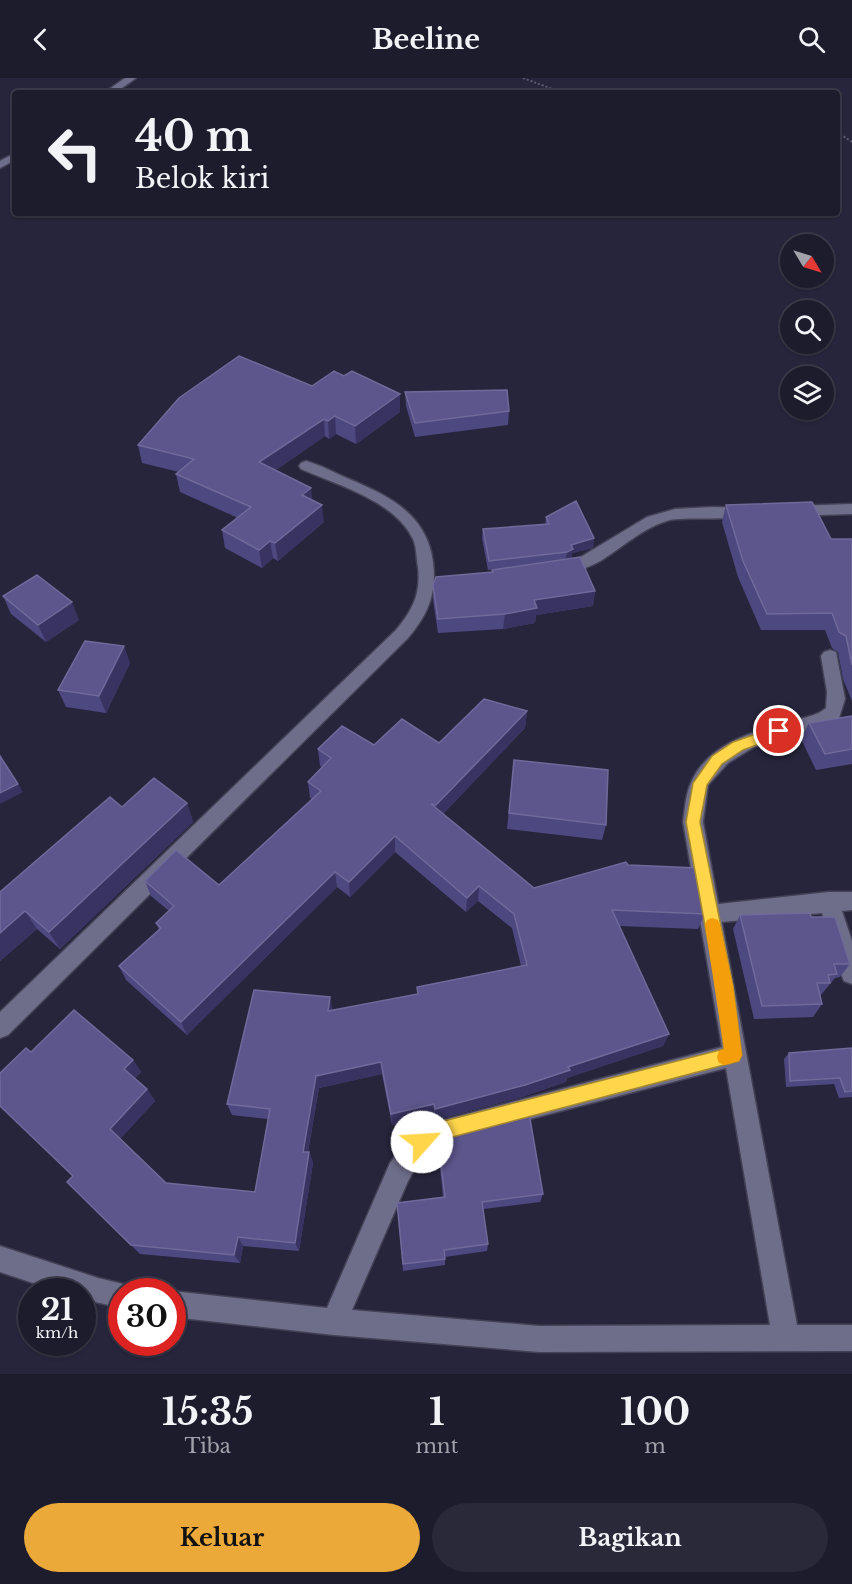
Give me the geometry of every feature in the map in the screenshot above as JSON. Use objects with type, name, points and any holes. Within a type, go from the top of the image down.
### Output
[{"type":"street","points":[[113,90],[131,78]]},
{"type":"street","points":[[0,1027],[402,634],[416,617],[435,585],[421,541],[410,522],[394,507],[306,466]]},
{"type":"street","points":[[545,571],[568,568],[587,562],[651,521],[665,517],[852,509]]},
{"type":"street","points":[[786,1339],[733,1055],[724,986],[693,822],[700,783],[717,760],[738,746],[761,736],[828,718],[835,710],[837,701],[830,656]]},
{"type":"street","points":[[710,914],[829,901],[852,901]]},
{"type":"street","points":[[829,901],[852,974]]},
{"type":"street","points":[[334,1322],[399,1172],[410,1155],[436,1132],[733,1055]]},
{"type":"street","points":[[0,1259],[108,1293]]},
{"type":"street","points":[[186,1306],[334,1322],[539,1339],[852,1338]]},
{"type":"path","points":[[523,78],[555,90]]},
{"type":"building","points":[[239,356],[312,386],[334,371],[344,376],[352,371],[400,394],[355,426],[335,416],[328,421],[324,419],[259,462],[311,488],[302,495],[322,505],[275,543],[270,541],[259,550],[222,530],[251,507],[176,474],[194,459],[138,445],[179,398]]},
{"type":"building","points":[[507,390],[509,411],[415,423],[405,392]]},
{"type":"building","points":[[576,501],[594,538],[571,545],[573,549],[567,552],[489,561],[483,529],[549,524],[546,517]]},
{"type":"building","points":[[812,502],[831,539],[852,539],[852,665],[846,636],[839,632],[832,613],[767,614],[743,561],[726,505]]},
{"type":"building","points":[[580,557],[595,591],[534,600],[537,608],[505,614],[438,619],[433,585],[436,577],[493,572],[492,570]]},
{"type":"building","points":[[37,575],[72,602],[38,625],[3,596]]},
{"type":"building","points":[[85,641],[124,646],[99,696],[58,690]]},
{"type":"building","points":[[484,699],[527,711],[436,805],[431,804],[534,888],[626,862],[628,865],[698,868],[705,914],[612,910],[669,1034],[568,1067],[570,1070],[525,1085],[435,1109],[434,1104],[391,1114],[381,1062],[316,1076],[303,1152],[309,1152],[295,1243],[238,1237],[234,1255],[131,1245],[67,1182],[73,1176],[0,1106],[0,1073],[26,1048],[31,1052],[74,1010],[133,1060],[124,1069],[147,1089],[110,1129],[166,1183],[255,1192],[270,1109],[227,1104],[254,990],[330,997],[328,1011],[418,994],[417,987],[527,965],[514,914],[479,886],[467,898],[395,836],[349,882],[335,872],[181,1022],[119,966],[161,928],[156,923],[174,906],[145,881],[176,850],[219,885],[321,791],[308,782],[331,758],[318,749],[342,726],[374,745],[402,719],[439,743]]},
{"type":"building","points":[[852,716],[852,749],[825,754],[809,723]]},
{"type":"building","points":[[0,756],[18,784],[0,793]]},
{"type":"building","points":[[514,760],[608,770],[606,825],[509,813]]},
{"type":"building","points":[[154,778],[187,803],[49,932],[25,911],[0,933],[0,892],[110,797],[122,807]]},
{"type":"building","points":[[810,913],[811,917],[835,917],[850,964],[834,964],[837,974],[828,975],[830,983],[817,983],[822,1004],[762,1006],[740,915]]},
{"type":"building","points":[[852,1048],[852,1091],[845,1092],[840,1078],[790,1081],[789,1053]]},
{"type":"building","points":[[529,1113],[543,1194],[482,1202],[488,1244],[444,1250],[445,1259],[403,1264],[397,1203],[445,1197],[438,1139],[444,1135]]},
{"type":"slow traffic","points":[[712,925],[724,986],[733,1055],[725,1057]]},
{"type":"route","points":[[422,1142],[436,1132],[733,1055],[724,986],[693,822],[700,783],[717,760],[738,746],[779,731]]}]
